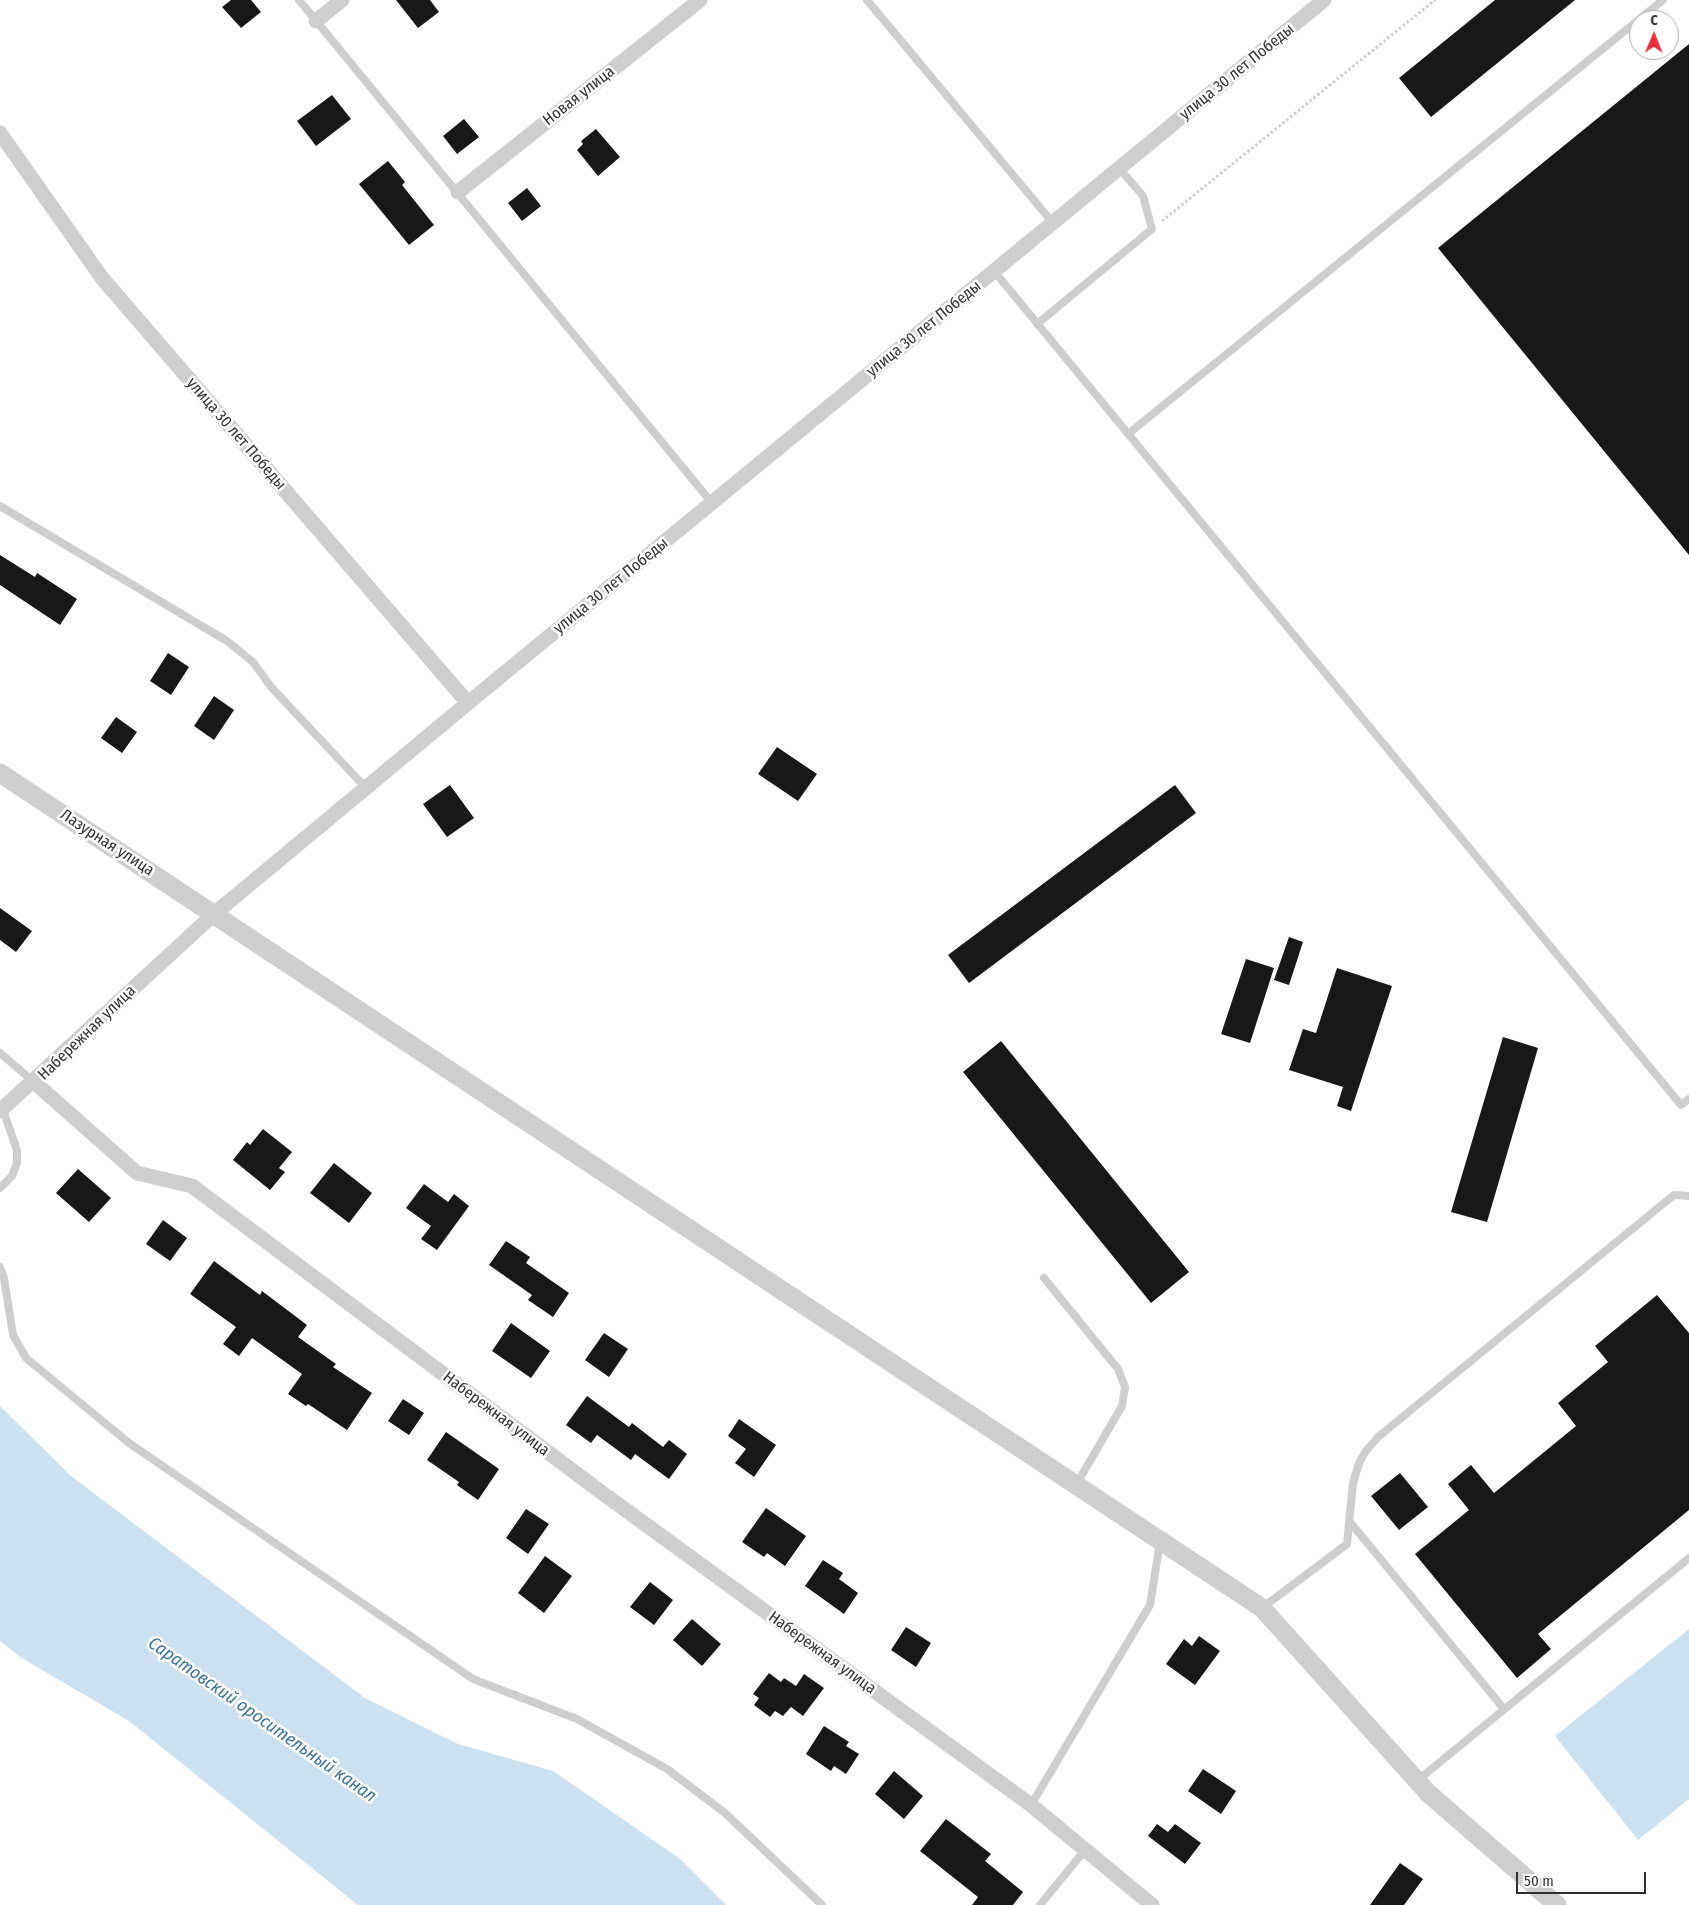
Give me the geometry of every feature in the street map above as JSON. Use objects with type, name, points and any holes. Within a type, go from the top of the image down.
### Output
[{"type":"street","points":[[316,21],[342,0]]},
{"type":"street","name":"Новая улица","points":[[458,192],[700,0]]},
{"type":"street","name":"улица 30 лет Победы","points":[[0,133],[102,278],[468,703],[1324,0]]},
{"type":"street","name":"Набережная улица","points":[[468,703],[214,914],[34,1082],[137,1173],[192,1186],[601,1492],[1031,1805],[1152,1905]]},
{"type":"street","name":"Лазурная улица","points":[[0,773],[1262,1608],[1428,1793],[1557,1905]]},
{"type":"street","points":[[2,1110],[34,1082]]},
{"type":"lane","points":[[299,0],[712,503]]},
{"type":"lane","points":[[867,0],[1053,223]]},
{"type":"lane","points":[[1128,434],[1663,0]]},
{"type":"lane","points":[[1037,324],[1152,229],[1143,196],[1119,168]]},
{"type":"lane","points":[[994,272],[1681,1105],[1689,1099]]},
{"type":"lane","points":[[0,506],[227,642],[253,662],[271,687],[366,788]]},
{"type":"lane","points":[[0,1053],[34,1082]]},
{"type":"lane","points":[[0,1188],[12,1176],[17,1163],[17,1150],[2,1110]]},
{"type":"lane","points":[[1262,1608],[1347,1544],[1352,1483],[1359,1463],[1378,1437],[1674,1195],[1689,1196]]},
{"type":"lane","points":[[0,1267],[4,1278],[13,1335],[26,1358],[129,1443],[473,1679],[577,1719],[667,1769],[724,1813],[822,1905]]},
{"type":"lane","points":[[1044,1278],[1118,1369],[1124,1386],[1122,1406],[1076,1484]]},
{"type":"lane","points":[[1350,1522],[1504,1709]]},
{"type":"lane","points":[[1031,1805],[1150,1605],[1160,1540]]},
{"type":"lane","points":[[1417,1781],[1689,1558]]},
{"type":"lane","points":[[1040,1905],[1085,1850]]},
{"type":"path","points":[[1152,229],[1435,0]]},
{"type":"water","name":"Саратовский оросительный канал","points":[[0,1406],[71,1476],[365,1698],[458,1744],[553,1771],[679,1858],[726,1905],[358,1905],[129,1721],[20,1657],[0,1641]]},
{"type":"water","points":[[1689,1629],[1689,1799],[1638,1840],[1555,1736]]},
{"type":"building","points":[[231,0],[251,0],[261,12],[241,28],[222,7]]},
{"type":"building","points":[[396,0],[430,0],[439,12],[418,28]]},
{"type":"building","points":[[1495,0],[1575,0],[1431,117],[1399,78]]},
{"type":"building","points":[[1689,44],[1689,555],[1438,248],[1669,60],[1679,60],[1679,52]]},
{"type":"building","points":[[332,95],[351,119],[316,146],[297,121]]},
{"type":"building","points":[[464,119],[479,137],[457,154],[443,136]]},
{"type":"building","points":[[596,129],[620,157],[598,176],[577,150],[583,144],[581,141]]},
{"type":"building","points":[[388,161],[405,182],[402,185],[434,225],[409,245],[359,184]]},
{"type":"building","points":[[527,188],[541,206],[522,221],[508,203]]},
{"type":"building","points":[[0,555],[35,577],[37,573],[77,599],[60,625],[0,585]]},
{"type":"building","points":[[168,653],[189,667],[171,695],[150,681]]},
{"type":"building","points":[[214,696],[234,710],[214,740],[194,726]]},
{"type":"building","points":[[116,717],[137,732],[122,753],[101,738]]},
{"type":"building","points":[[777,747],[817,774],[798,801],[758,774]]},
{"type":"building","points":[[450,785],[474,818],[447,837],[423,804]]},
{"type":"building","points":[[1175,785],[1196,813],[969,983],[948,955]]},
{"type":"building","points":[[0,908],[32,931],[16,952],[0,940]]},
{"type":"building","points":[[1289,937],[1303,942],[1289,985],[1274,980]]},
{"type":"building","points":[[1246,959],[1274,968],[1250,1043],[1221,1034]]},
{"type":"building","points":[[1337,968],[1392,986],[1351,1111],[1337,1106],[1343,1087],[1289,1070],[1303,1029],[1316,1033]]},
{"type":"building","points":[[1503,1037],[1538,1048],[1487,1222],[1451,1212]]},
{"type":"building","points":[[1001,1041],[1189,1272],[1151,1303],[963,1072]]},
{"type":"building","points":[[263,1129],[292,1152],[279,1168],[285,1172],[270,1190],[233,1160],[247,1142],[250,1145]]},
{"type":"building","points":[[334,1163],[372,1193],[349,1223],[310,1193]]},
{"type":"building","points":[[78,1169],[111,1198],[89,1222],[56,1193]]},
{"type":"building","points":[[424,1184],[448,1202],[454,1194],[469,1206],[437,1250],[421,1239],[431,1226],[406,1208]]},
{"type":"building","points":[[163,1220],[187,1238],[170,1261],[146,1244]]},
{"type":"building","points":[[506,1241],[530,1257],[526,1263],[569,1293],[553,1317],[528,1300],[532,1295],[489,1265]]},
{"type":"building","points":[[214,1261],[260,1295],[262,1291],[307,1325],[298,1337],[336,1364],[333,1367],[372,1393],[347,1430],[308,1404],[306,1406],[288,1394],[302,1374],[252,1338],[239,1356],[223,1344],[236,1327],[190,1294]]},
{"type":"building","points":[[1657,1295],[1689,1333],[1689,1510],[1538,1634],[1551,1649],[1517,1678],[1415,1554],[1469,1510],[1448,1484],[1471,1465],[1494,1493],[1576,1426],[1558,1403],[1608,1362],[1595,1346]]},
{"type":"building","points":[[511,1323],[550,1351],[531,1378],[492,1351]]},
{"type":"building","points":[[604,1333],[628,1349],[609,1377],[585,1360]]},
{"type":"building","points":[[587,1396],[629,1427],[632,1423],[663,1447],[669,1440],[687,1454],[669,1479],[635,1454],[631,1460],[597,1435],[591,1443],[566,1425]]},
{"type":"building","points":[[403,1399],[424,1413],[409,1435],[388,1421]]},
{"type":"building","points":[[739,1419],[776,1445],[754,1477],[735,1463],[746,1449],[728,1436]]},
{"type":"building","points":[[446,1432],[499,1469],[478,1500],[457,1485],[459,1482],[427,1460]]},
{"type":"building","points":[[1400,1473],[1428,1507],[1399,1530],[1371,1496]]},
{"type":"building","points":[[766,1508],[806,1536],[785,1566],[767,1553],[764,1557],[742,1542]]},
{"type":"building","points":[[526,1509],[549,1524],[528,1554],[506,1538]]},
{"type":"building","points":[[545,1556],[572,1576],[544,1613],[518,1593]]},
{"type":"building","points":[[823,1560],[843,1573],[839,1579],[858,1593],[844,1614],[805,1586]]},
{"type":"building","points":[[650,1582],[673,1600],[654,1625],[630,1607]]},
{"type":"building","points":[[692,1619],[721,1644],[702,1666],[673,1640]]},
{"type":"building","points":[[906,1627],[931,1643],[916,1667],[891,1650]]},
{"type":"building","points":[[1199,1636],[1220,1651],[1195,1685],[1166,1664],[1184,1639],[1192,1646]]},
{"type":"building","points":[[769,1673],[781,1682],[784,1678],[796,1686],[804,1674],[824,1688],[803,1716],[791,1707],[783,1716],[775,1711],[770,1717],[754,1705],[759,1698],[753,1694]]},
{"type":"building","points":[[824,1726],[849,1742],[846,1746],[859,1754],[846,1774],[834,1766],[831,1771],[806,1754]]},
{"type":"building","points":[[1203,1769],[1236,1791],[1221,1814],[1188,1791]]},
{"type":"building","points":[[894,1771],[923,1796],[904,1819],[875,1794]]},
{"type":"building","points":[[946,1819],[991,1854],[985,1861],[1023,1892],[1013,1905],[972,1905],[978,1897],[920,1851]]},
{"type":"building","points":[[1157,1824],[1168,1832],[1175,1824],[1201,1843],[1185,1864],[1148,1836]]},
{"type":"building","points":[[1400,1863],[1423,1879],[1404,1905],[1370,1905]]}]
